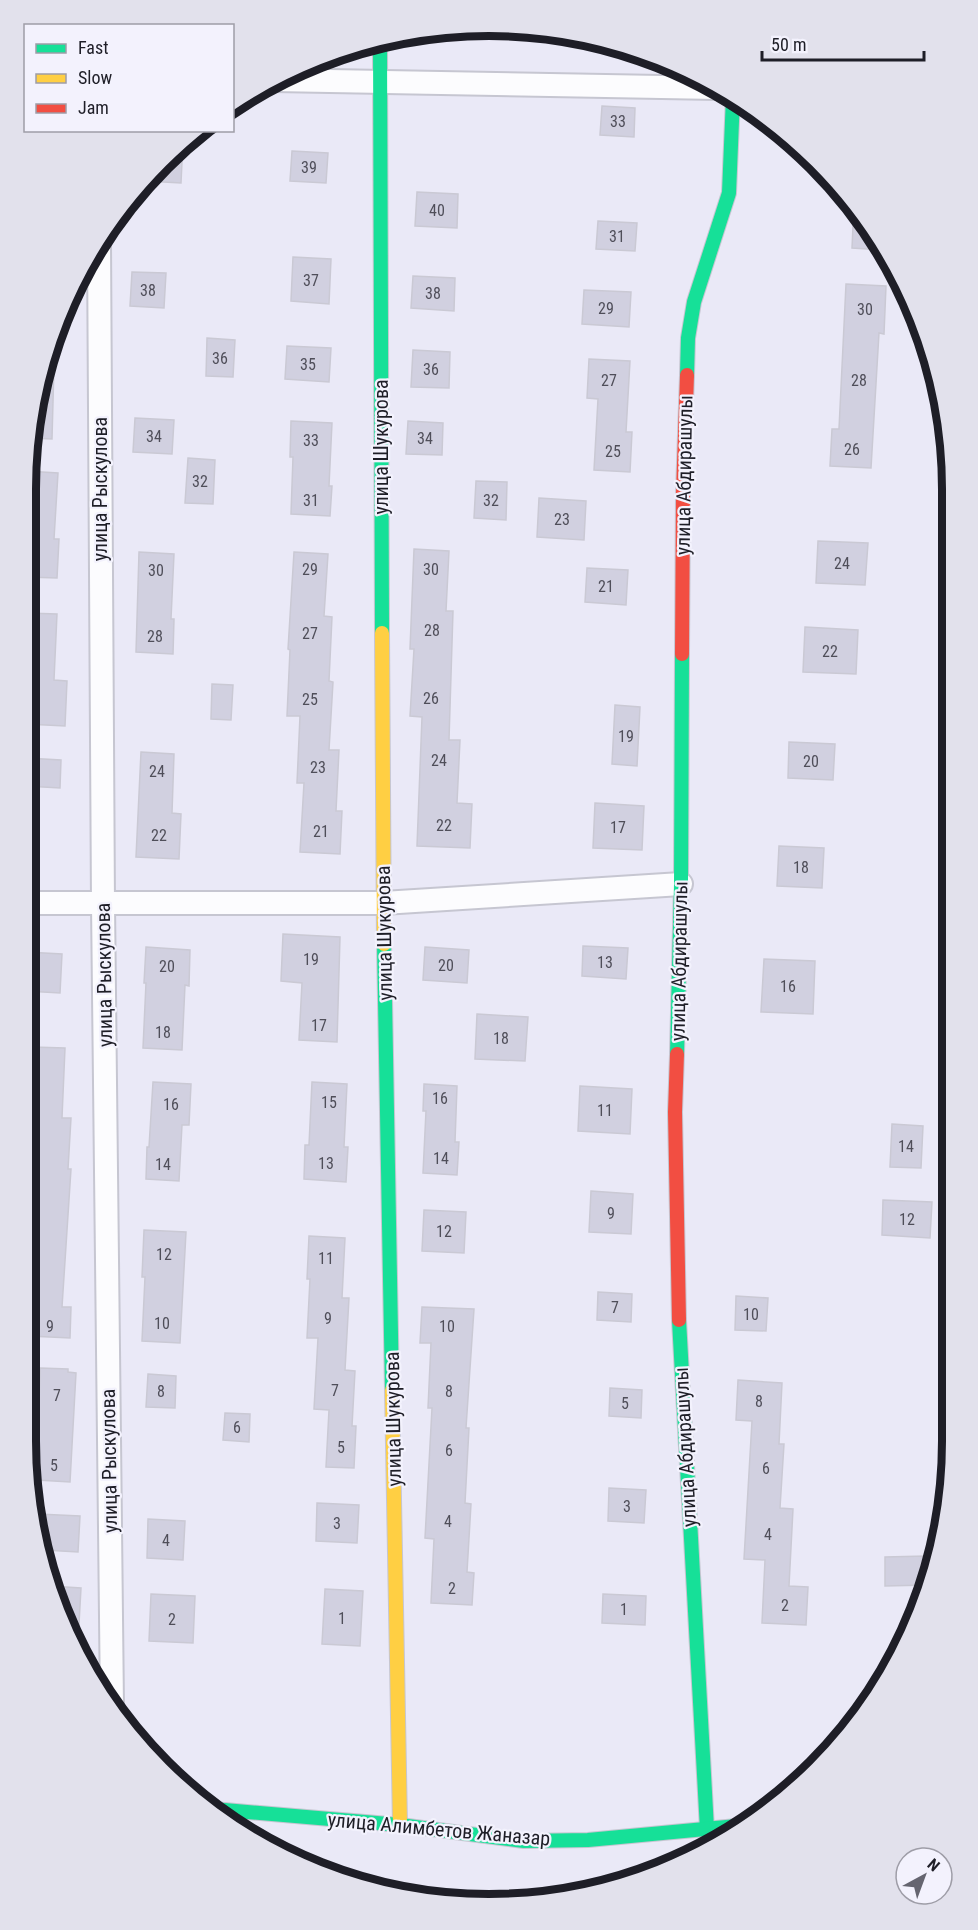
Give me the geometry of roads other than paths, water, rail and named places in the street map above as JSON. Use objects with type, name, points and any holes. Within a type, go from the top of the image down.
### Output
[{"type":"street","name":"улица Шукурова","points":[[380,49],[383,903],[400,1825]]},
{"type":"street","points":[[295,80],[698,88]]},
{"type":"street","name":"улица Абдирашулы","points":[[707,1829],[679,1347],[675,1112],[681,884],[683,493],[688,338],[694,302],[729,193],[733,107]]},
{"type":"street","name":"улица Рыскулова","points":[[99,259],[103,904],[112,1693]]},
{"type":"street","points":[[36,903],[383,903],[681,884]]},
{"type":"street","name":"улица Алимбетов Жаназар","points":[[227,1810],[400,1825],[524,1840],[588,1840],[726,1827]]}]
